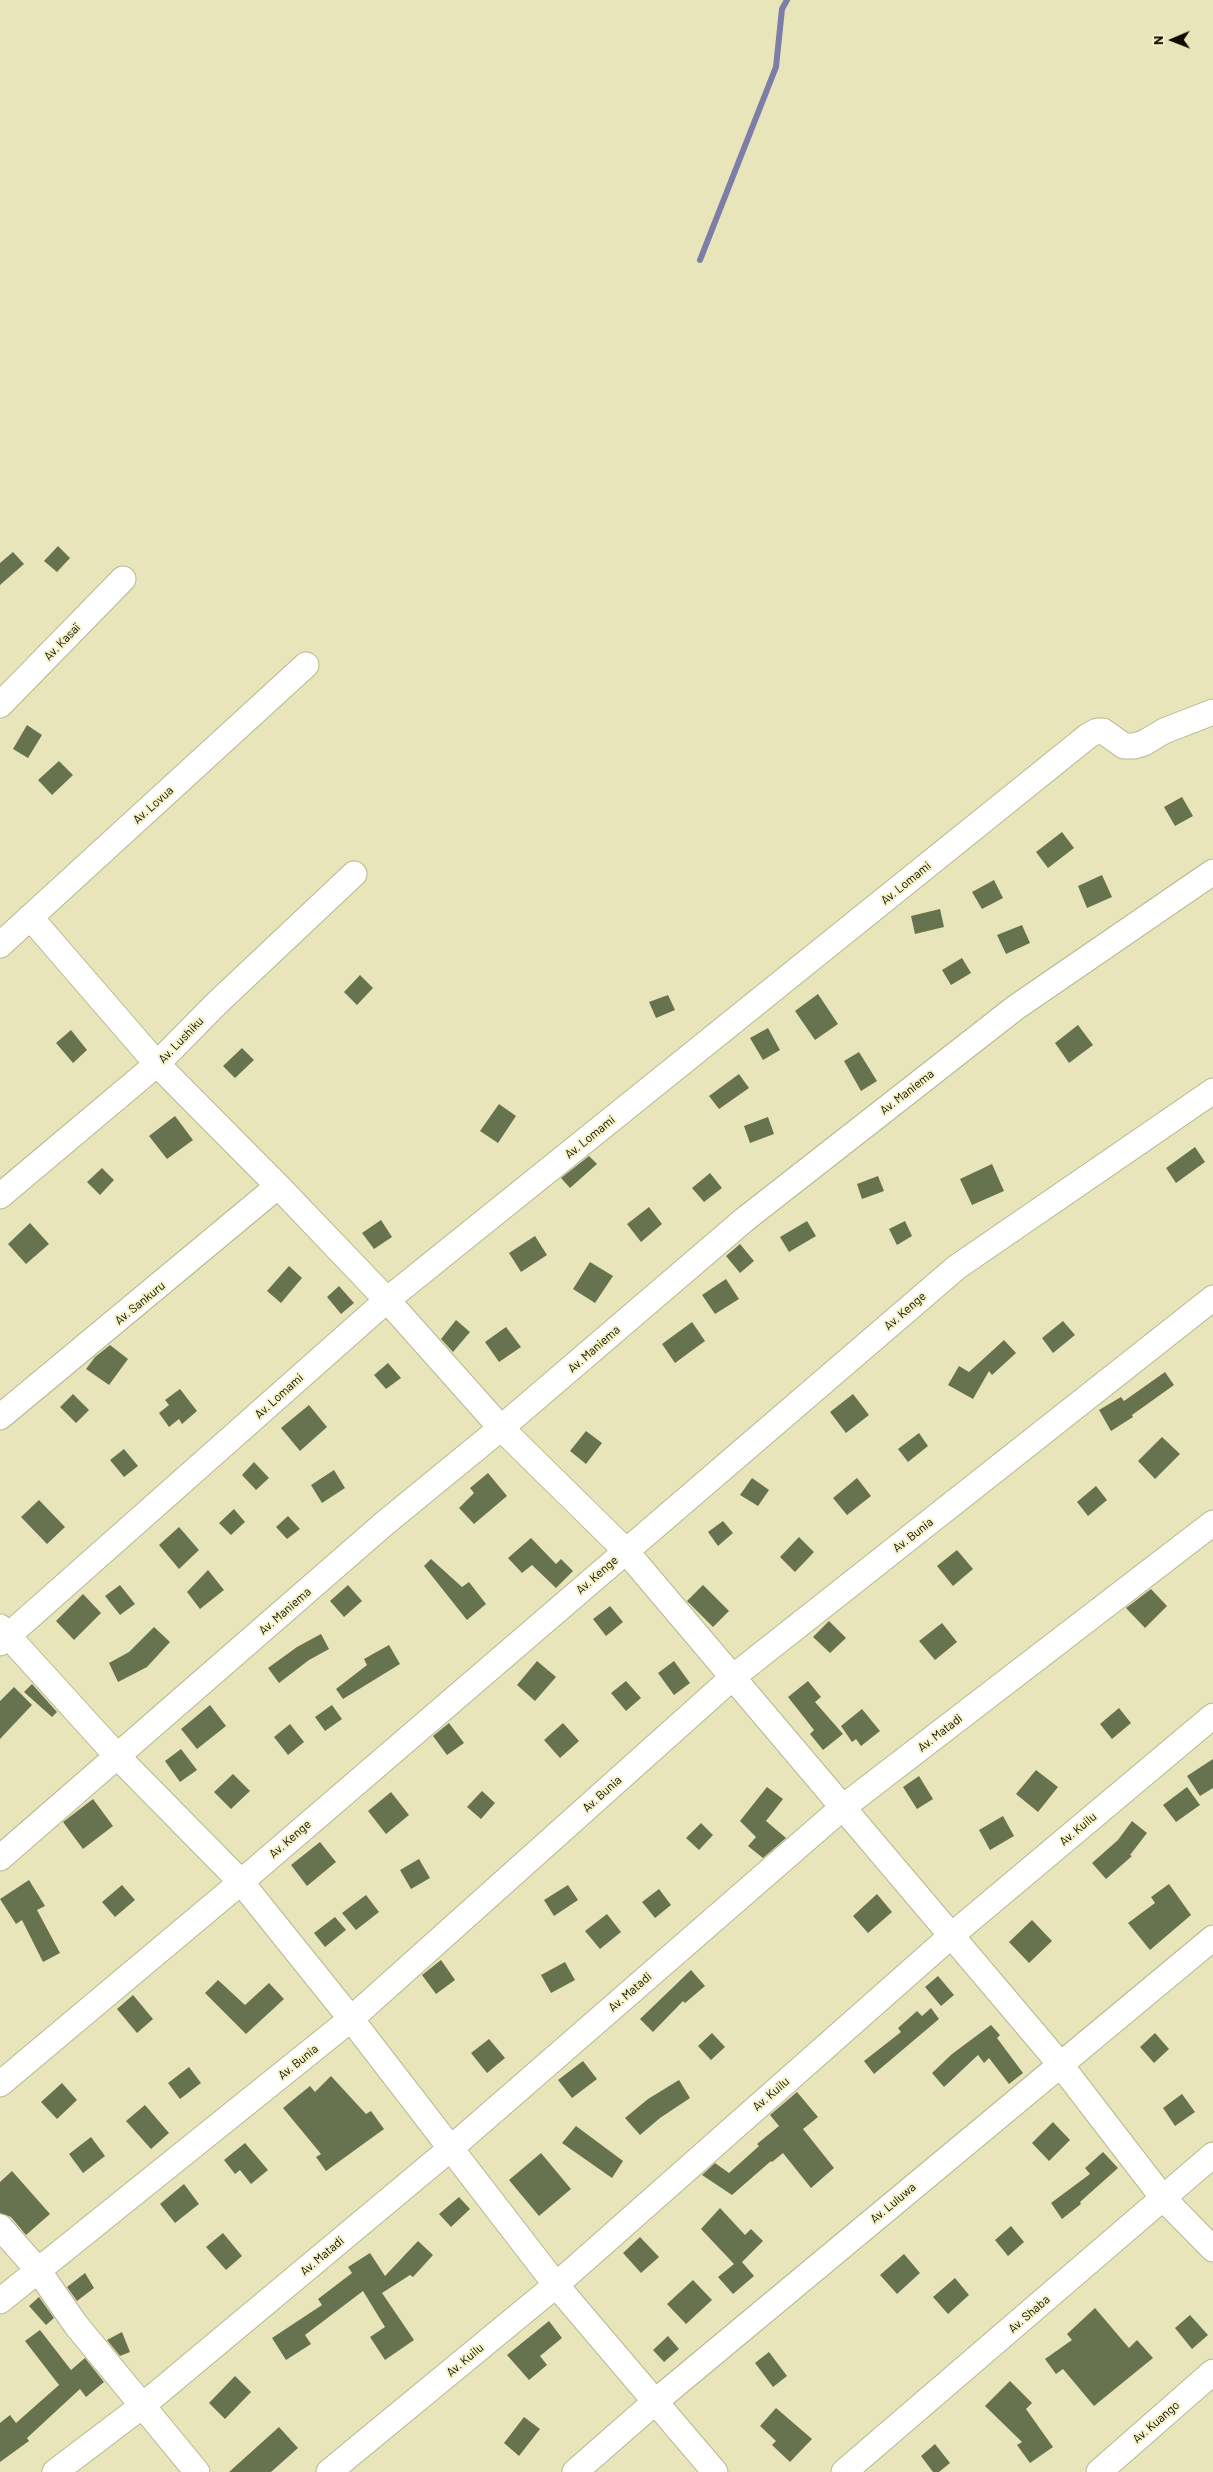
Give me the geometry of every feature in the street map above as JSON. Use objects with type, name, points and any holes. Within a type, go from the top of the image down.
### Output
[{"type":"street","name":"Av. Kasaï","points":[[0,705],[123,579]]},
{"type":"street","name":"Av. Lovua","points":[[0,944],[306,665]]},
{"type":"street","name":"Av. Lomami","points":[[2,1635],[387,1300],[1088,736],[1097,731],[1103,731],[1124,746],[1134,746],[1144,743],[1164,731],[1213,712]]},
{"type":"street","name":"Av. Maniema","points":[[0,1858],[385,1523],[501,1428],[744,1220],[1015,1008],[1213,872]]},
{"type":"street","name":"Av. Lushiku","points":[[0,1196],[157,1064],[216,1004],[354,874]]},
{"type":"street","points":[[30,917],[157,1064],[278,1186],[387,1300],[501,1428],[625,1550],[1060,2064],[1163,2198],[1213,2249]]},
{"type":"street","name":"Av. Kenge","points":[[0,2084],[241,1882],[625,1550],[957,1267],[1213,1091]]},
{"type":"street","name":"Av. Sankuru","points":[[0,1417],[278,1186]]},
{"type":"street","name":"Av. Bunia","points":[[0,2301],[351,2019],[733,1677],[1213,1298]]},
{"type":"street","name":"Av. Matadi","points":[[55,2472],[142,2406],[450,2149],[842,1808],[1213,1523]]},
{"type":"street","points":[[2,1635],[241,1882],[351,2019],[556,2285],[715,2472]]},
{"type":"street","name":"Av. Kuilu","points":[[329,2472],[556,2285],[952,1935],[1213,1716]]},
{"type":"street","name":"Av. Luluwa","points":[[576,2472],[656,2401],[1213,1938]]},
{"type":"street","name":"Av. Shaba","points":[[844,2472],[1213,2155]]},
{"type":"street","points":[[0,2227],[38,2270],[76,2325],[197,2472]]},
{"type":"street","name":"Av. Kuango","points":[[1099,2472],[1213,2372]]},
{"type":"building","points":[[58,546],[70,558],[57,572],[44,561]]},
{"type":"building","points":[[13,552],[24,564],[0,585],[0,563]]},
{"type":"building","points":[[27,725],[42,735],[28,758],[13,749]]},
{"type":"building","points":[[59,761],[73,775],[52,795],[38,780]]},
{"type":"building","points":[[1182,797],[1193,816],[1175,826],[1164,807]]},
{"type":"building","points":[[1062,832],[1074,848],[1048,868],[1036,852]]},
{"type":"building","points":[[1102,875],[1112,897],[1087,908],[1078,886]]},
{"type":"building","points":[[994,880],[1003,898],[982,909],[972,892]]},
{"type":"building","points":[[940,909],[944,927],[915,934],[911,916]]},
{"type":"building","points":[[1022,925],[1030,943],[1006,954],[997,935]]},
{"type":"building","points":[[962,958],[971,973],[951,985],[942,970]]},
{"type":"building","points":[[360,975],[373,988],[357,1005],[344,992]]},
{"type":"building","points":[[818,994],[838,1024],[815,1040],[795,1011]]},
{"type":"building","points":[[668,995],[675,1010],[656,1018],[649,1002]]},
{"type":"building","points":[[1078,1025],[1093,1045],[1069,1063],[1055,1043]]},
{"type":"building","points":[[768,1028],[780,1050],[763,1060],[750,1038]]},
{"type":"building","points":[[71,1030],[87,1050],[73,1063],[56,1043]]},
{"type":"building","points":[[242,1048],[254,1060],[235,1078],[223,1066]]},
{"type":"building","points":[[859,1052],[877,1081],[861,1091],[844,1061]]},
{"type":"building","points":[[739,1074],[749,1088],[719,1109],[709,1096]]},
{"type":"building","points":[[499,1104],[516,1116],[498,1143],[480,1131]]},
{"type":"building","points":[[175,1116],[193,1140],[167,1159],[149,1136]]},
{"type":"building","points":[[768,1117],[774,1134],[750,1143],[744,1126]]},
{"type":"building","points":[[1195,1147],[1205,1162],[1176,1183],[1166,1168]]},
{"type":"building","points":[[589,1156],[597,1164],[570,1188],[561,1178]]},
{"type":"building","points":[[992,1164],[1004,1191],[972,1205],[960,1179]]},
{"type":"building","points":[[102,1168],[114,1180],[100,1195],[87,1182]]},
{"type":"building","points":[[710,1173],[722,1188],[704,1202],[692,1188]]},
{"type":"building","points":[[878,1176],[884,1191],[862,1199],[857,1184]]},
{"type":"building","points":[[649,1207],[662,1224],[641,1242],[627,1224]]},
{"type":"building","points":[[381,1220],[392,1237],[374,1249],[362,1233]]},
{"type":"building","points":[[807,1221],[816,1236],[789,1252],[780,1237]]},
{"type":"building","points":[[905,1221],[912,1236],[897,1245],[889,1229]]},
{"type":"building","points":[[30,1223],[49,1244],[26,1264],[8,1244]]},
{"type":"building","points":[[535,1236],[547,1255],[521,1272],[509,1253]]},
{"type":"building","points":[[740,1244],[754,1261],[740,1273],[726,1256]]},
{"type":"building","points":[[590,1262],[613,1276],[595,1303],[573,1289]]},
{"type":"building","points":[[289,1266],[302,1278],[281,1303],[267,1291]]},
{"type":"building","points":[[726,1279],[739,1299],[715,1314],[702,1295]]},
{"type":"building","points":[[339,1286],[354,1303],[341,1314],[327,1297]]},
{"type":"building","points":[[456,1320],[470,1332],[453,1352],[441,1339]]},
{"type":"building","points":[[1063,1321],[1075,1335],[1053,1353],[1042,1338]]},
{"type":"building","points":[[692,1322],[705,1341],[675,1363],[662,1344]]},
{"type":"building","points":[[506,1327],[521,1347],[499,1362],[485,1342]]},
{"type":"building","points":[[1004,1340],[1016,1353],[992,1375],[989,1371],[973,1399],[948,1385],[959,1366],[969,1372]]},
{"type":"building","points":[[110,1345],[128,1359],[109,1385],[86,1369],[95,1357]]},
{"type":"building","points":[[388,1363],[401,1378],[386,1389],[374,1375]]},
{"type":"building","points":[[1165,1372],[1174,1385],[1132,1415],[1133,1417],[1111,1431],[1099,1410],[1121,1397],[1124,1401]]},
{"type":"building","points":[[180,1389],[197,1411],[182,1424],[179,1419],[169,1427],[159,1413],[169,1405],[165,1400]]},
{"type":"building","points":[[73,1394],[89,1410],[76,1423],[60,1407]]},
{"type":"building","points":[[853,1394],[869,1415],[846,1433],[830,1412]]},
{"type":"building","points":[[309,1405],[327,1427],[300,1451],[281,1428]]},
{"type":"building","points":[[586,1431],[602,1443],[586,1464],[570,1451]]},
{"type":"building","points":[[919,1433],[928,1446],[908,1462],[898,1449]]},
{"type":"building","points":[[1162,1437],[1180,1454],[1155,1479],[1138,1461]]},
{"type":"building","points":[[124,1449],[138,1466],[124,1477],[110,1460]]},
{"type":"building","points":[[254,1462],[269,1478],[256,1490],[242,1475]]},
{"type":"building","points":[[334,1470],[345,1488],[322,1503],[311,1485]]},
{"type":"building","points":[[488,1473],[507,1496],[474,1524],[459,1508],[474,1493],[470,1488]]},
{"type":"building","points":[[752,1478],[769,1490],[758,1506],[740,1495]]},
{"type":"building","points":[[857,1478],[871,1496],[847,1515],[833,1498]]},
{"type":"building","points":[[1096,1486],[1107,1500],[1088,1516],[1077,1502]]},
{"type":"building","points":[[39,1500],[65,1527],[47,1544],[21,1517]]},
{"type":"building","points":[[234,1509],[245,1522],[231,1535],[219,1523]]},
{"type":"building","points":[[288,1516],[300,1529],[287,1539],[276,1527]]},
{"type":"building","points":[[723,1521],[733,1533],[718,1546],[708,1532]]},
{"type":"building","points":[[179,1527],[199,1550],[179,1569],[159,1545]]},
{"type":"building","points":[[799,1537],[814,1552],[795,1572],[780,1557]]},
{"type":"building","points":[[531,1538],[556,1564],[561,1559],[573,1571],[556,1588],[532,1565],[522,1573],[508,1558]]},
{"type":"building","points":[[957,1550],[973,1569],[953,1586],[937,1566]]},
{"type":"building","points":[[431,1559],[462,1587],[469,1582],[486,1604],[467,1620],[424,1566]]},
{"type":"building","points":[[208,1570],[224,1590],[200,1609],[187,1592]]},
{"type":"building","points":[[120,1585],[135,1604],[120,1615],[105,1596]]},
{"type":"building","points":[[348,1585],[362,1601],[344,1617],[330,1601]]},
{"type":"building","points":[[703,1585],[729,1611],[713,1627],[687,1601]]},
{"type":"building","points":[[1151,1589],[1167,1606],[1145,1628],[1126,1608]]},
{"type":"building","points":[[83,1594],[101,1613],[74,1640],[56,1621]]},
{"type":"building","points":[[610,1606],[623,1622],[606,1636],[593,1619]]},
{"type":"building","points":[[829,1621],[846,1638],[830,1653],[813,1637]]},
{"type":"building","points":[[942,1623],[957,1642],[935,1660],[919,1641]]},
{"type":"building","points":[[154,1627],[170,1642],[147,1667],[118,1682],[109,1663],[129,1652]]},
{"type":"building","points":[[321,1634],[329,1649],[309,1660],[279,1683],[268,1668],[297,1647]]},
{"type":"building","points":[[389,1645],[400,1664],[343,1699],[336,1689],[367,1665],[364,1659]]},
{"type":"building","points":[[537,1661],[556,1677],[535,1701],[517,1685]]},
{"type":"building","points":[[674,1661],[690,1683],[674,1695],[658,1673]]},
{"type":"building","points":[[626,1681],[641,1698],[626,1711],[611,1693]]},
{"type":"building","points":[[808,1681],[821,1697],[815,1702],[843,1734],[823,1750],[810,1734],[814,1730],[788,1697]]},
{"type":"building","points":[[32,1684],[57,1712],[52,1717],[24,1692]]},
{"type":"building","points":[[14,1687],[32,1705],[0,1739],[0,1701]]},
{"type":"building","points":[[210,1705],[226,1726],[197,1749],[181,1729]]},
{"type":"building","points":[[332,1705],[342,1719],[325,1731],[315,1717]]},
{"type":"building","points":[[1119,1708],[1131,1723],[1112,1739],[1100,1724]]},
{"type":"building","points":[[862,1709],[880,1731],[861,1746],[856,1739],[852,1742],[841,1726]]},
{"type":"building","points":[[449,1723],[464,1743],[447,1755],[433,1736]]},
{"type":"building","points":[[563,1723],[579,1741],[560,1758],[544,1740]]},
{"type":"building","points":[[290,1724],[304,1742],[288,1755],[274,1737]]},
{"type":"building","points":[[181,1749],[197,1770],[180,1782],[165,1761]]},
{"type":"building","points":[[1213,1759],[1213,1788],[1200,1796],[1187,1776]]},
{"type":"building","points":[[1036,1770],[1058,1787],[1038,1812],[1016,1794]]},
{"type":"building","points":[[233,1774],[250,1791],[231,1809],[214,1792]]},
{"type":"building","points":[[919,1776],[933,1799],[917,1809],[903,1787]]},
{"type":"building","points":[[767,1787],[783,1799],[766,1821],[786,1838],[763,1858],[748,1846],[756,1837],[740,1821]]},
{"type":"building","points":[[1187,1787],[1200,1805],[1176,1822],[1163,1805]]},
{"type":"building","points":[[482,1791],[495,1803],[481,1819],[467,1807]]},
{"type":"building","points":[[391,1792],[409,1815],[386,1834],[368,1811]]},
{"type":"building","points":[[93,1799],[113,1826],[83,1849],[63,1822]]},
{"type":"building","points":[[1003,1816],[1014,1836],[990,1850],[979,1830]]},
{"type":"building","points":[[1132,1821],[1147,1833],[1130,1855],[1132,1856],[1106,1879],[1092,1863],[1118,1840]]},
{"type":"building","points":[[701,1823],[713,1835],[699,1850],[686,1838]]},
{"type":"building","points":[[320,1842],[336,1862],[307,1886],[291,1865]]},
{"type":"building","points":[[419,1859],[430,1878],[411,1889],[400,1870]]},
{"type":"building","points":[[29,1880],[45,1906],[37,1910],[60,1953],[43,1962],[22,1920],[16,1924],[0,1899]]},
{"type":"building","points":[[1169,1884],[1191,1915],[1150,1950],[1128,1923],[1155,1903],[1151,1897]]},
{"type":"building","points":[[122,1885],[135,1900],[115,1917],[102,1902]]},
{"type":"building","points":[[568,1885],[578,1900],[554,1916],[544,1900]]},
{"type":"building","points":[[659,1889],[671,1905],[655,1918],[642,1902]]},
{"type":"building","points":[[877,1894],[892,1912],[868,1933],[853,1916]]},
{"type":"building","points":[[366,1895],[379,1912],[356,1930],[342,1913]]},
{"type":"building","points":[[607,1914],[621,1932],[600,1949],[585,1931]]},
{"type":"building","points":[[335,1917],[346,1930],[325,1947],[314,1933]]},
{"type":"building","points":[[1032,1920],[1052,1941],[1029,1963],[1009,1942]]},
{"type":"building","points":[[441,1960],[455,1980],[436,1994],[422,1975]]},
{"type":"building","points":[[565,1962],[575,1980],[551,1993],[541,1975]]},
{"type":"building","points":[[691,1970],[705,1986],[685,2003],[683,2001],[653,2032],[640,2019]]},
{"type":"building","points":[[938,1976],[954,1995],[941,2006],[925,1987]]},
{"type":"building","points":[[218,1980],[245,2005],[269,1983],[284,1999],[246,2034],[205,1993]]},
{"type":"building","points":[[133,1995],[153,2019],[137,2033],[117,2009]]},
{"type":"building","points":[[931,2008],[939,2019],[874,2074],[864,2061],[901,2032],[898,2028],[917,2011],[922,2016]]},
{"type":"building","points":[[991,2025],[1000,2035],[997,2038],[1023,2073],[1009,2084],[989,2058],[984,2063],[978,2055],[944,2087],[932,2073],[952,2054]]},
{"type":"building","points":[[712,2033],[725,2047],[711,2060],[698,2046]]},
{"type":"building","points":[[1155,2033],[1169,2049],[1154,2063],[1140,2047]]},
{"type":"building","points":[[489,2039],[505,2058],[487,2073],[471,2053]]},
{"type":"building","points":[[583,2061],[597,2079],[572,2098],[558,2080]]},
{"type":"building","points":[[189,2067],[201,2083],[180,2099],[168,2083]]},
{"type":"building","points":[[331,2076],[366,2114],[371,2111],[384,2129],[326,2171],[316,2157],[321,2154],[283,2108],[310,2086],[315,2092]]},
{"type":"building","points":[[679,2080],[690,2098],[660,2118],[640,2135],[625,2118],[648,2099]]},
{"type":"building","points":[[62,2083],[77,2100],[57,2119],[41,2102]]},
{"type":"building","points":[[797,2092],[818,2117],[803,2129],[834,2168],[811,2188],[783,2153],[732,2195],[702,2175],[715,2163],[729,2173],[759,2146],[757,2144],[779,2126],[770,2115]]},
{"type":"building","points":[[1182,2094],[1195,2112],[1175,2126],[1163,2108]]},
{"type":"building","points":[[145,2105],[169,2133],[151,2149],[126,2121]]},
{"type":"building","points":[[1053,2122],[1070,2140],[1049,2161],[1032,2143]]},
{"type":"building","points":[[576,2126],[623,2161],[612,2178],[562,2143]]},
{"type":"building","points":[[91,2137],[105,2156],[83,2173],[69,2154]]},
{"type":"building","points":[[245,2143],[268,2170],[251,2184],[240,2170],[235,2174],[224,2160]]},
{"type":"building","points":[[1103,2152],[1118,2168],[1080,2202],[1081,2204],[1062,2219],[1051,2203],[1090,2174],[1085,2168]]},
{"type":"building","points":[[541,2153],[571,2189],[539,2216],[509,2180]]},
{"type":"building","points":[[12,2171],[50,2214],[26,2235],[11,2217],[0,2213],[0,2182]]},
{"type":"building","points":[[184,2184],[199,2204],[175,2223],[160,2204]]},
{"type":"building","points":[[459,2197],[470,2209],[451,2227],[439,2214]]},
{"type":"building","points":[[720,2208],[745,2235],[751,2229],[763,2241],[742,2262],[754,2276],[733,2294],[718,2277],[734,2264],[701,2229]]},
{"type":"building","points":[[1011,2226],[1024,2242],[1008,2256],[995,2240]]},
{"type":"building","points":[[223,2233],[242,2256],[226,2270],[206,2247]]},
{"type":"building","points":[[640,2237],[659,2257],[641,2273],[623,2253]]},
{"type":"building","points":[[418,2241],[433,2255],[413,2277],[410,2275],[382,2293],[414,2340],[385,2360],[370,2337],[385,2327],[363,2291],[305,2335],[311,2344],[286,2360],[272,2338],[322,2305],[318,2299],[352,2273],[348,2267],[370,2253],[385,2276]]},
{"type":"building","points":[[904,2254],[920,2273],[897,2294],[880,2275]]},
{"type":"building","points":[[85,2273],[94,2288],[77,2301],[67,2287]]},
{"type":"building","points":[[955,2278],[969,2295],[948,2314],[933,2297]]},
{"type":"building","points":[[693,2280],[712,2300],[686,2324],[667,2304]]},
{"type":"building","points":[[39,2297],[54,2318],[46,2325],[29,2306]]},
{"type":"building","points":[[1095,2308],[1129,2348],[1137,2340],[1153,2358],[1094,2406],[1063,2369],[1056,2374],[1045,2359],[1072,2340],[1067,2334]]},
{"type":"building","points":[[1190,2315],[1208,2335],[1192,2349],[1175,2328]]},
{"type":"building","points":[[549,2321],[562,2338],[540,2356],[547,2365],[529,2380],[507,2355]]},
{"type":"building","points":[[40,2330],[71,2370],[85,2358],[104,2382],[86,2397],[80,2389],[27,2438],[29,2441],[0,2462],[0,2423],[10,2415],[16,2423],[59,2385],[25,2341]]},
{"type":"building","points":[[122,2332],[130,2352],[120,2356],[107,2340]]},
{"type":"building","points":[[668,2336],[679,2349],[664,2362],[653,2350]]},
{"type":"building","points":[[769,2352],[787,2376],[773,2387],[755,2363]]},
{"type":"building","points":[[235,2376],[251,2392],[225,2419],[209,2403]]},
{"type":"building","points":[[1010,2381],[1032,2403],[1026,2409],[1053,2447],[1030,2463],[1017,2445],[1022,2442],[985,2406]]},
{"type":"building","points":[[776,2408],[812,2439],[790,2462],[772,2445],[776,2441],[760,2426]]},
{"type":"building","points":[[524,2417],[540,2429],[519,2456],[504,2443]]},
{"type":"building","points":[[279,2427],[298,2448],[271,2472],[229,2472]]},
{"type":"building","points":[[935,2444],[950,2463],[939,2472],[933,2472],[921,2456]]},
{"type":"waterway","points":[[700,260],[776,67],[782,9],[787,0]]}]
